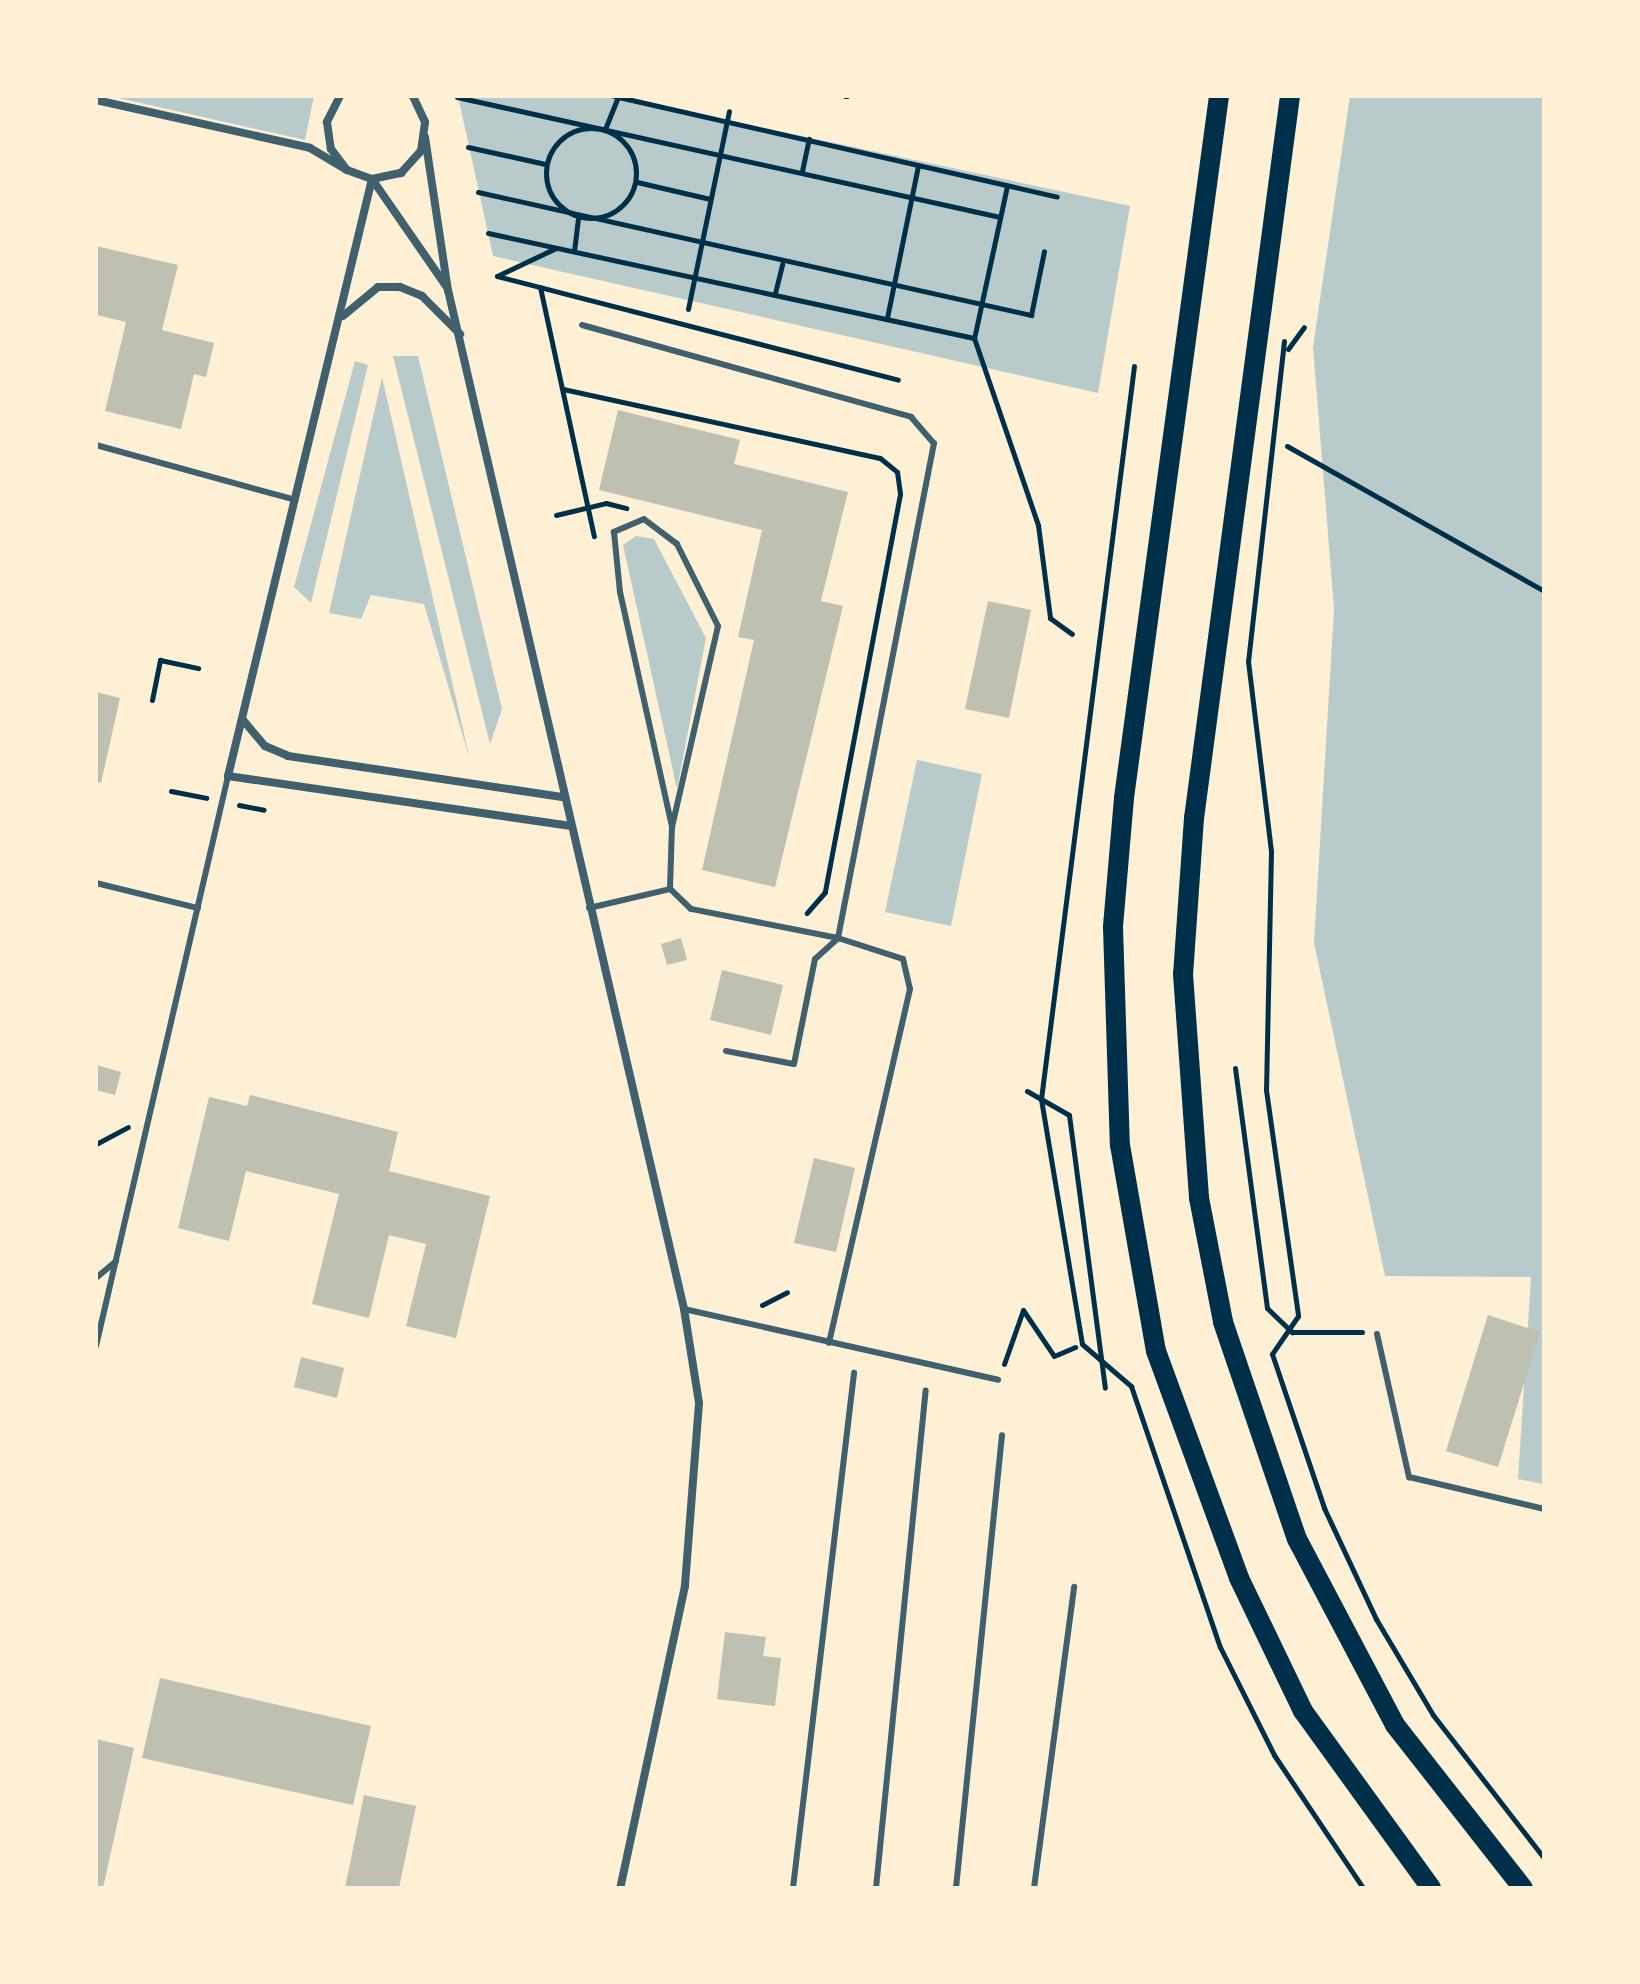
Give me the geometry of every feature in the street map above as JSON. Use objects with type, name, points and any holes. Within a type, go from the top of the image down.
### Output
[{"type":"main road","points":[[1219,96],[1124,798],[1113,927],[1120,1145],[1156,1351],[1239,1578],[1303,1711],[1431,1888]]},
{"type":"main road","points":[[1290,96],[1194,818],[1183,974],[1199,1198],[1223,1322],[1297,1539],[1395,1725],[1523,1888]]},
{"type":"street","points":[[340,96],[327,136],[347,170]]},
{"type":"street","points":[[413,96],[421,108]]},
{"type":"street","points":[[420,96],[448,290],[562,797],[684,1309],[699,1403],[685,1586],[620,1888]]},
{"type":"street","points":[[96,100],[310,148],[347,170],[372,179],[448,290]]},
{"type":"street","points":[[372,179],[412,164],[425,137]]},
{"type":"street","points":[[372,179],[228,776],[569,826]]},
{"type":"street","points":[[340,320],[357,297],[400,287],[422,296],[460,334]]},
{"type":"street","points":[[243,720],[265,746],[288,756],[562,797]]},
{"type":"lane","points":[[582,325],[911,417],[934,443],[838,938],[815,959],[794,1064],[726,1051]]},
{"type":"lane","points":[[96,445],[296,500]]},
{"type":"lane","points":[[672,827],[618,577],[614,532],[644,519],[677,544],[718,626],[672,827],[670,889],[691,909],[892,950],[903,959],[910,989],[829,1343]]},
{"type":"lane","points":[[96,1346],[228,776]]},
{"type":"lane","points":[[96,883],[198,908]]},
{"type":"lane","points":[[589,908],[670,889]]},
{"type":"lane","points":[[96,1278],[116,1261]]},
{"type":"lane","points":[[684,1309],[998,1380]]},
{"type":"lane","points":[[1377,1334],[1409,1477],[1544,1509]]},
{"type":"lane","points":[[793,1888],[854,1373]]},
{"type":"lane","points":[[876,1888],[926,1391]]},
{"type":"lane","points":[[956,1888],[1002,1435]]},
{"type":"lane","points":[[1034,1888],[1074,1587]]},
{"type":"path","points":[[605,129],[616,96],[1057,197]]},
{"type":"path","points":[[457,97],[1000,217]]},
{"type":"path","points":[[688,309],[729,111]]},
{"type":"path","points":[[546,164],[568,135],[605,129],[628,148],[637,182],[623,204],[578,219]]},
{"type":"path","points":[[802,171],[809,139]]},
{"type":"path","points":[[468,147],[546,164]]},
{"type":"path","points":[[546,164],[556,203],[578,219]]},
{"type":"path","points":[[887,318],[918,165]]},
{"type":"path","points":[[637,182],[710,199]]},
{"type":"path","points":[[1007,186],[974,338],[1038,525],[1050,618],[1072,634]]},
{"type":"path","points":[[478,192],[701,247],[1031,315],[1044,251]]},
{"type":"path","points":[[574,251],[578,219]]},
{"type":"path","points":[[488,233],[974,338]]},
{"type":"path","points":[[557,247],[497,276],[898,380]]},
{"type":"path","points":[[775,293],[782,264]]},
{"type":"path","points":[[1304,327],[1288,350],[1248,661],[1271,852],[1266,1090],[1298,1316],[1292,1332],[1272,1354],[1285,1407],[1376,1619],[1433,1715],[1544,1858]]},
{"type":"path","points":[[1282,336],[1288,350]]},
{"type":"path","points":[[563,389],[880,458],[897,472],[900,494],[825,892],[810,912],[800,913]]},
{"type":"path","points":[[1287,446],[1544,591]]},
{"type":"path","points":[[556,515],[606,503],[635,510]]},
{"type":"path","points":[[152,700],[160,660],[198,668]]},
{"type":"path","points":[[1235,1068],[1267,1308],[1292,1332],[1377,1334]]},
{"type":"path","points":[[1027,1091],[1069,1115],[1105,1388]]},
{"type":"path","points":[[96,1144],[150,1115]]},
{"type":"path","points":[[746,1304],[768,1306],[787,1292]]},
{"type":"path","points":[[998,1380],[1023,1310],[1054,1356],[1075,1347]]},
{"type":"shaded area","points":[[110,96],[314,96],[305,140]]},
{"type":"shaded area","points":[[458,96],[614,96],[1130,206],[1098,393],[493,256]]},
{"type":"shaded area","points":[[1350,96],[1544,96],[1544,1484],[1518,1479],[1531,1277],[1385,1276],[1314,943],[1334,609],[1313,347]]},
{"type":"shaded area","points":[[393,356],[418,356],[502,709],[490,744]]},
{"type":"shaded area","points":[[355,361],[368,365],[311,603],[294,587]]},
{"type":"shaded area","points":[[382,377],[470,760],[424,604],[371,595],[361,619],[329,613]]},
{"type":"shaded area","points":[[636,536],[654,539],[706,638],[677,789],[623,545]]},
{"type":"shaded area","points":[[917,760],[982,774],[951,926],[885,912]]},
{"type":"building","points":[[96,246],[178,265],[162,330],[214,343],[206,377],[194,374],[181,429],[105,411],[126,322],[96,315]]},
{"type":"building","points":[[618,410],[740,440],[734,464],[848,492],[821,601],[843,606],[775,887],[702,870],[754,640],[738,637],[762,530],[599,490]]},
{"type":"building","points":[[988,601],[1031,610],[1009,718],[965,709]]},
{"type":"building","points":[[96,692],[120,698],[101,783],[96,782]]},
{"type":"building","points":[[681,938],[687,960],[667,965],[661,944]]},
{"type":"building","points":[[722,970],[783,985],[771,1035],[710,1020]]},
{"type":"building","points":[[96,1065],[121,1072],[115,1095],[96,1090]]},
{"type":"building","points":[[250,1095],[398,1132],[389,1171],[490,1196],[456,1338],[406,1326],[426,1244],[389,1235],[369,1318],[312,1304],[339,1194],[246,1171],[229,1241],[178,1228],[209,1097],[247,1106]]},
{"type":"building","points":[[814,1158],[855,1168],[836,1252],[794,1243]]},
{"type":"building","points":[[1488,1315],[1540,1332],[1498,1467],[1446,1451]]},
{"type":"building","points":[[301,1357],[344,1368],[337,1398],[294,1387]]},
{"type":"building","points":[[725,1632],[766,1637],[763,1656],[781,1658],[775,1706],[717,1699]]},
{"type":"building","points":[[160,1678],[371,1726],[353,1805],[142,1758]]},
{"type":"building","points":[[96,1739],[134,1748],[103,1888],[96,1888]]},
{"type":"building","points":[[364,1795],[416,1806],[399,1888],[345,1888]]}]
